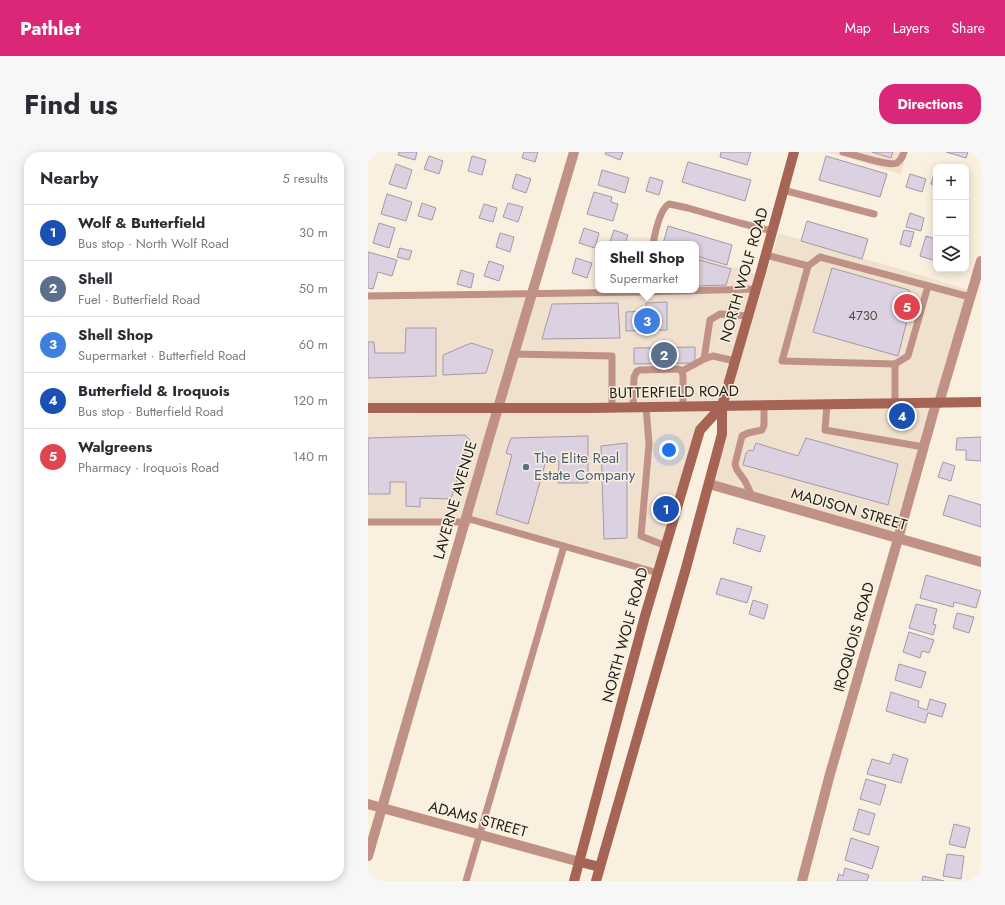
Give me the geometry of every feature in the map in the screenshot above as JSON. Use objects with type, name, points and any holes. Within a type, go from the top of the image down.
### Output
[{"type":"main road","name":"NORTH WOLF ROAD","points":[[596,881],[709,484],[722,434],[722,406],[794,152]]},
{"type":"main road","name":"BUTTERFIELD ROAD","points":[[368,408],[764,406],[981,402]]},
{"type":"main road","name":"NORTH WOLF ROAD","points":[[574,881],[658,573],[700,430],[722,406]]},
{"type":"main road","points":[[580,862],[600,867]]},
{"type":"street","name":"LAVERNE AVENUE","points":[[368,856],[497,408],[574,152]]},
{"type":"street","name":"IROQUOIS ROAD","points":[[802,881],[832,767],[924,447],[981,261]]},
{"type":"street","name":"MADISON STREET","points":[[709,484],[981,562]]},
{"type":"street","name":"ADAMS STREET","points":[[368,804],[580,862]]},
{"type":"lane","points":[[843,152],[892,164],[899,161],[904,152]]},
{"type":"lane","points":[[783,190],[874,214]]},
{"type":"lane","points":[[654,241],[662,213],[665,206],[669,204],[688,208],[740,224],[772,231]]},
{"type":"lane","points":[[766,255],[808,266]]},
{"type":"lane","points":[[928,286],[908,356],[895,364],[782,361],[808,266],[820,257],[970,297]]},
{"type":"lane","points":[[699,291],[756,290]]},
{"type":"lane","points":[[368,296],[595,292]]},
{"type":"lane","points":[[704,359],[710,320],[720,314],[748,316]]},
{"type":"lane","points":[[513,354],[612,356],[612,407]]},
{"type":"lane","points":[[633,407],[634,377],[636,371],[678,369],[682,371],[704,359],[713,356],[735,361]]},
{"type":"lane","points":[[895,364],[895,403]]},
{"type":"lane","points":[[682,371],[682,406]]},
{"type":"lane","points":[[827,404],[825,430],[924,447]]},
{"type":"lane","points":[[752,496],[735,464],[742,436],[762,430],[764,425],[764,406]]},
{"type":"lane","points":[[646,407],[649,444],[642,536],[666,546]]},
{"type":"lane","points":[[368,522],[465,520],[658,573]]},
{"type":"lane","points":[[466,881],[564,546]]},
{"type":"shaded area","points":[[828,152],[907,152],[901,174]]},
{"type":"shaded area","points":[[779,233],[976,292],[943,399],[727,402]]},
{"type":"shaded area","points":[[699,257],[757,274],[720,401],[368,407],[368,292],[595,290],[595,293],[699,293]]},
{"type":"shaded area","points":[[936,403],[896,535],[711,488],[726,409]]},
{"type":"shaded area","points":[[716,408],[697,428],[654,575],[472,523],[471,526],[368,524],[368,414]]},
{"type":"building","points":[[399,152],[417,152],[415,160],[398,155]]},
{"type":"building","points":[[524,152],[538,152],[535,162],[522,158]]},
{"type":"building","points":[[606,152],[623,152],[620,160],[605,154]]},
{"type":"building","points":[[721,152],[751,152],[747,165],[720,157]]},
{"type":"building","points":[[872,152],[893,152],[891,158]]},
{"type":"building","points":[[946,152],[968,152],[966,158]]},
{"type":"building","points":[[429,156],[443,161],[439,174],[424,169]]},
{"type":"building","points":[[472,156],[486,160],[482,175],[468,171]]},
{"type":"building","points":[[826,156],[887,174],[880,197],[819,180]]},
{"type":"building","points":[[688,162],[751,180],[745,201],[682,182]]},
{"type":"building","points":[[396,164],[412,170],[406,189],[389,184]]},
{"type":"building","points":[[602,170],[629,178],[625,193],[598,185]]},
{"type":"building","points":[[516,174],[531,179],[526,193],[512,188]]},
{"type":"building","points":[[910,174],[926,179],[922,192],[906,187]]},
{"type":"building","points":[[650,177],[663,181],[659,195],[646,191]]},
{"type":"building","points":[[594,192],[612,197],[611,202],[618,204],[613,221],[587,214]]},
{"type":"building","points":[[387,194],[412,202],[406,221],[381,214]]},
{"type":"building","points":[[422,203],[436,208],[432,220],[418,216]]},
{"type":"building","points":[[508,203],[523,207],[518,222],[503,217]]},
{"type":"building","points":[[484,204],[497,208],[493,222],[479,218]]},
{"type":"building","points":[[910,213],[924,218],[921,231],[906,227]]},
{"type":"building","points":[[807,221],[868,239],[862,259],[801,241]]},
{"type":"building","points":[[379,223],[395,228],[389,248],[373,243]]},
{"type":"building","points":[[668,226],[732,245],[727,265],[699,257],[699,241],[664,241]]},
{"type":"building","points":[[584,228],[599,233],[597,241],[595,241],[595,248],[579,243]]},
{"type":"building","points":[[614,230],[628,235],[626,241],[610,241]]},
{"type":"building","points":[[904,230],[914,232],[910,247],[900,244]]},
{"type":"building","points":[[500,233],[514,237],[510,252],[496,247]]},
{"type":"building","points":[[926,236],[933,238],[933,260],[920,256]]},
{"type":"building","points":[[400,248],[412,251],[409,260],[397,257]]},
{"type":"building","points":[[368,252],[397,260],[392,276],[378,272],[373,289],[368,288]]},
{"type":"building","points":[[576,258],[592,263],[587,278],[572,273]]},
{"type":"building","points":[[699,260],[731,269],[726,285],[699,286]]},
{"type":"building","points":[[489,261],[504,266],[499,281],[484,276]]},
{"type":"building","points":[[832,268],[909,290],[913,297],[898,356],[813,332]]},
{"type":"building","points":[[461,270],[474,274],[471,288],[457,284]]},
{"type":"building","points":[[667,302],[667,330],[626,331],[626,312],[646,311],[646,303]]},
{"type":"building","points":[[618,303],[620,338],[542,339],[552,304]]},
{"type":"building","points":[[406,328],[436,328],[436,376],[368,378],[368,342],[374,342],[375,353],[405,353]]},
{"type":"building","points":[[471,343],[493,350],[486,373],[443,375],[443,355]]},
{"type":"building","points":[[695,347],[695,363],[634,364],[634,348]]},
{"type":"building","points":[[465,435],[470,440],[451,499],[420,498],[420,507],[406,506],[406,482],[390,482],[390,494],[368,494],[368,438]]},
{"type":"building","points":[[588,436],[588,483],[558,483],[559,461],[546,461],[528,524],[496,514],[512,455],[506,453],[511,438]]},
{"type":"building","points":[[981,437],[981,461],[966,460],[966,450],[956,450],[957,438]]},
{"type":"building","points":[[806,438],[898,464],[888,505],[743,465],[746,453],[749,450],[753,451],[756,443],[798,456]]},
{"type":"building","points":[[627,443],[627,538],[604,539],[601,446]]},
{"type":"building","points":[[943,462],[955,466],[951,481],[938,477]]},
{"type":"building","points":[[949,495],[981,505],[981,527],[943,515]]},
{"type":"building","points":[[737,528],[765,536],[760,552],[733,543]]},
{"type":"building","points":[[926,575],[981,591],[976,608],[954,602],[953,607],[920,598]]},
{"type":"building","points":[[721,578],[752,587],[747,603],[716,594]]},
{"type":"building","points":[[753,600],[768,605],[764,619],[749,614]]},
{"type":"building","points":[[916,604],[937,609],[933,624],[936,625],[933,635],[909,628]]},
{"type":"building","points":[[957,613],[974,617],[969,633],[953,628]]},
{"type":"building","points":[[909,632],[934,640],[929,653],[922,651],[920,658],[903,652]]},
{"type":"building","points":[[899,664],[926,672],[921,688],[895,680]]},
{"type":"building","points":[[891,692],[919,701],[918,707],[927,710],[930,699],[946,704],[942,717],[928,713],[925,723],[886,711]]},
{"type":"building","points":[[893,754],[908,759],[901,783],[867,774],[872,759],[890,764]]},
{"type":"building","points":[[866,779],[886,785],[880,805],[860,799]]},
{"type":"building","points":[[859,809],[875,814],[869,835],[853,830]]},
{"type":"building","points":[[954,824],[970,828],[965,848],[949,844]]},
{"type":"building","points":[[851,838],[879,847],[872,869],[845,860]]},
{"type":"building","points":[[947,854],[964,856],[961,879],[943,876]]},
{"type":"building","points":[[845,868],[869,875],[867,881],[837,881],[839,874],[843,876]]},
{"type":"building","points":[[923,876],[944,881],[922,881]]},
{"type":"place","name":"Walgreens","points":[[907,307]]},
{"type":"place","name":"Shell Shop","points":[[647,321]]},
{"type":"place","name":"Shell","points":[[664,355]]},
{"type":"place","name":"Butterfield & Iroquois","points":[[902,416]]},
{"type":"place","name":"The Elite Real Estate Company","points":[[526,467]]},
{"type":"place","name":"Wolf & Butterfield","points":[[666,509]]}]
